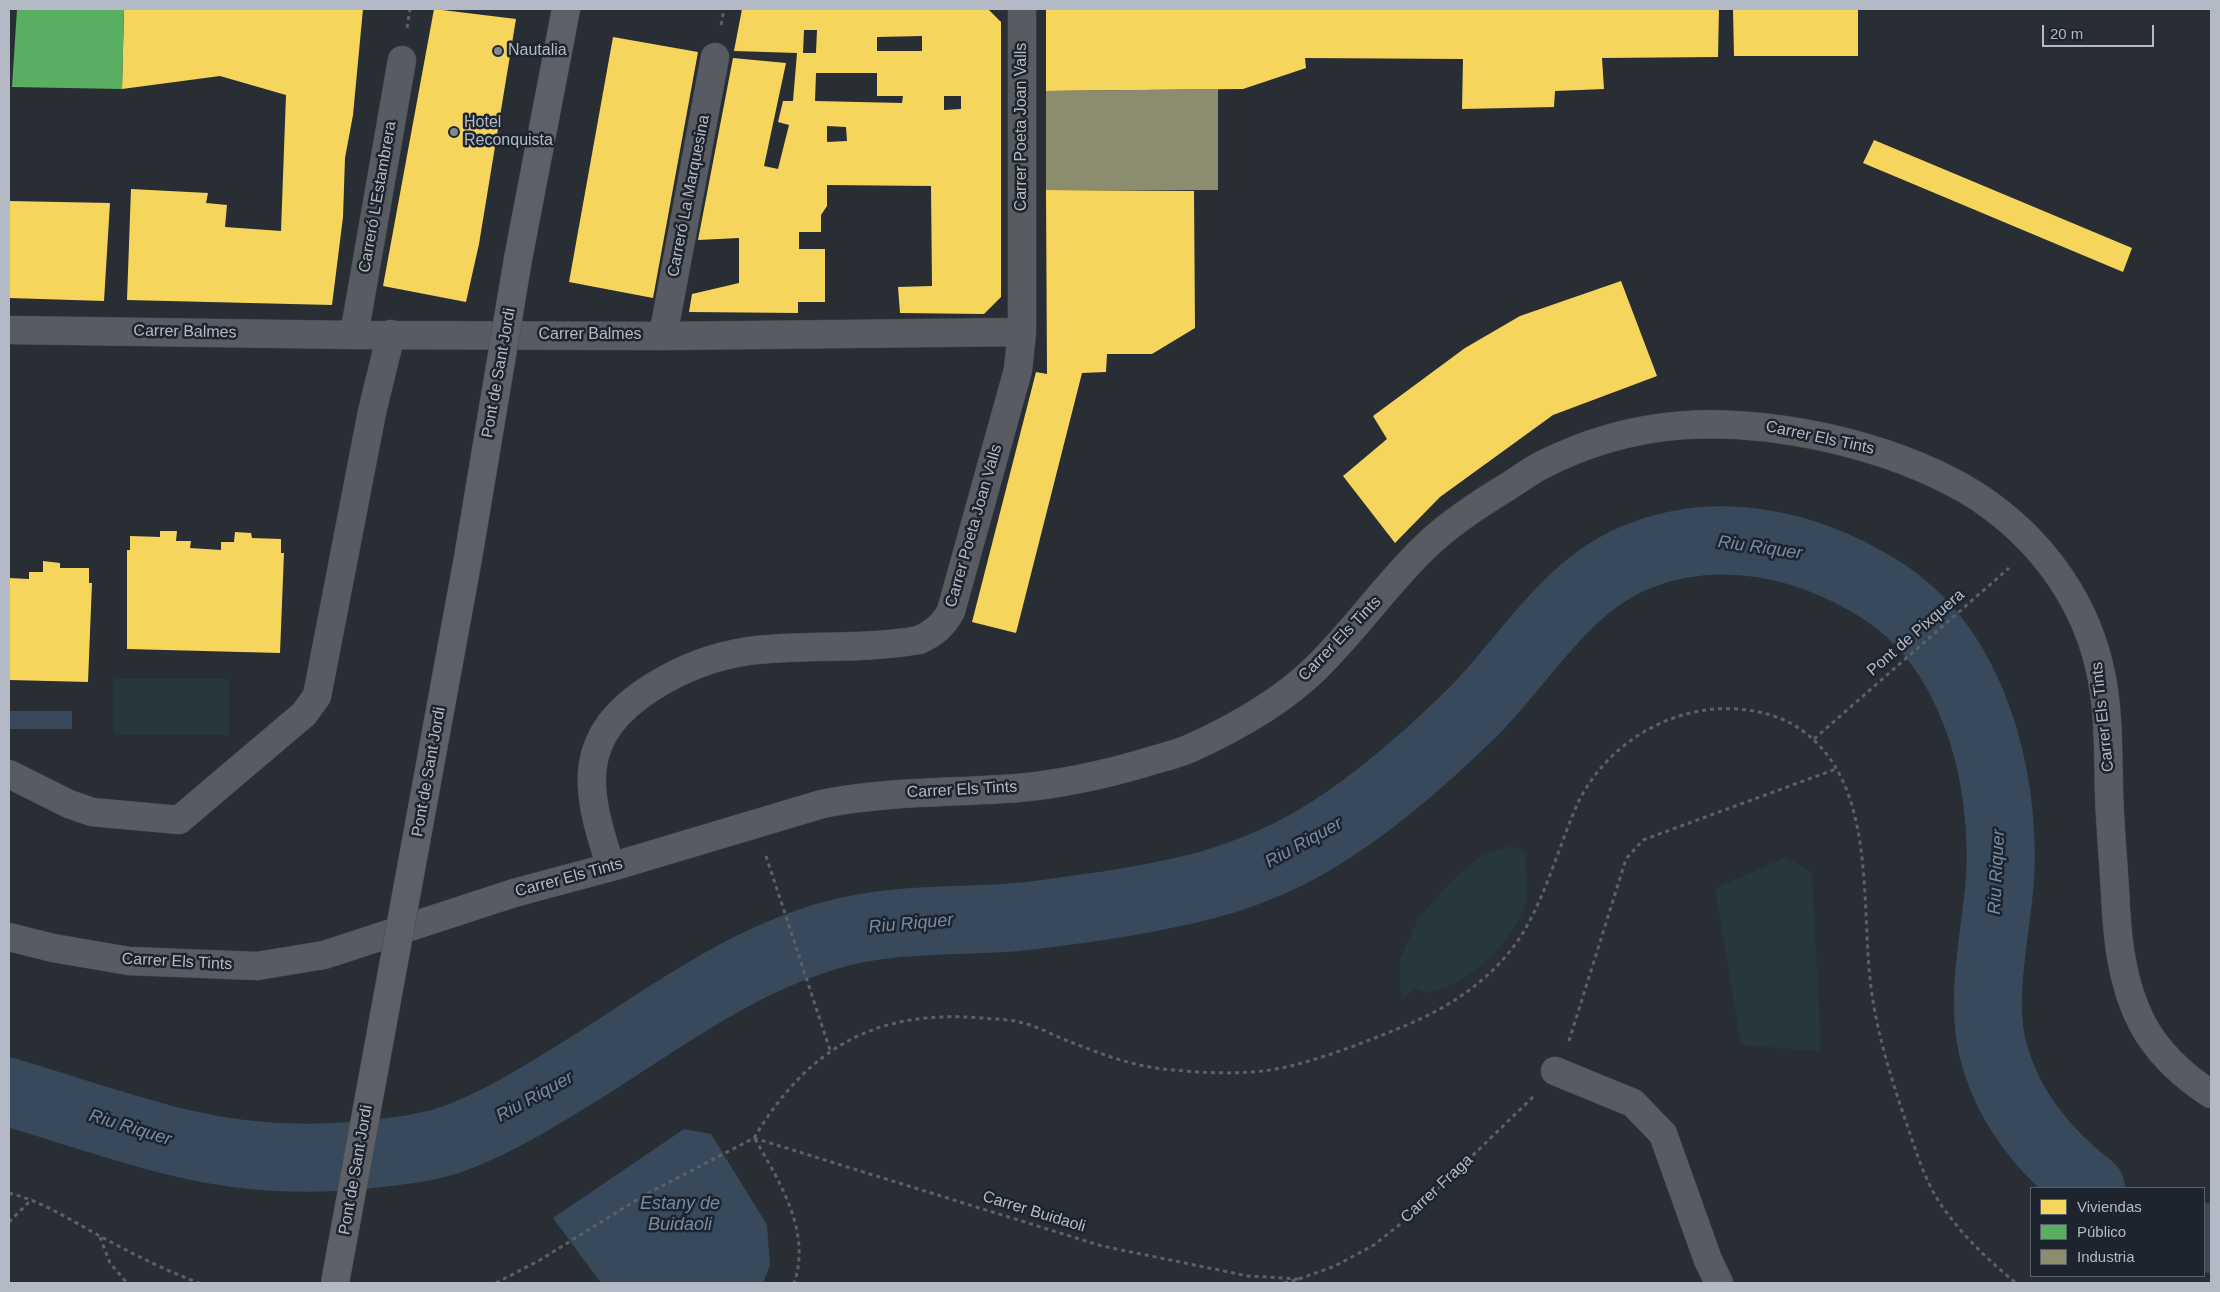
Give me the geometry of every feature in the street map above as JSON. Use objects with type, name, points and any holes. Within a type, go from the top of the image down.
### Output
[{"type":"main road","name":"Pont de Sant Jordi","points":[[335,1283],[466,568],[518,259],[566,9]]},
{"type":"street","name":"Carrer Poeta Joan Valls","points":[[611,867],[595,818],[592,794],[593,768],[596,749],[606,728],[616,715],[630,703],[669,677],[707,660],[726,655],[811,646],[908,642],[932,634],[944,624],[951,611],[1018,370],[1022,332],[1022,9]]},
{"type":"street","name":"Carreró La Marquesina","points":[[663,336],[715,57]]},
{"type":"street","name":"Carreró L'Estambrera","points":[[354,335],[402,60]]},
{"type":"street","name":"Carrer Balmes","points":[[9,330],[354,335],[663,336],[1022,332]]},
{"type":"street","points":[[9,774],[69,804],[92,812],[179,820],[304,714],[317,696],[372,412],[391,334]]},
{"type":"street","name":"Carrer Els Tints","points":[[9,937],[53,948],[129,961],[257,966],[324,955],[514,893],[611,867],[755,823],[850,799],[914,792],[1019,788],[1074,781],[1186,750],[1251,717],[1313,671],[1424,547],[1449,525],[1538,467],[1576,450],[1655,428],[1698,423],[1740,424],[1785,428],[1870,448],[1902,458],[1938,474],[1973,494],[2006,518],[2053,565],[2081,612],[2100,669],[2108,750],[2116,915],[2121,959],[2130,994],[2141,1022],[2157,1047],[2177,1069],[2211,1094]]},
{"type":"street","points":[[1555,1072],[1633,1103],[1663,1134],[1708,1260],[1719,1283]]},
{"type":"path","name":"Pont de Pixquera","points":[[1814,739],[2035,545]]},
{"type":"path","points":[[496,1283],[540,1260],[643,1196],[754,1138],[786,1092],[809,1067],[830,1050],[861,1034],[879,1028],[912,1020],[945,1016],[1022,1022],[1109,1058],[1159,1069],[1227,1073],[1283,1068],[1371,1039],[1447,1006],[1486,977],[1520,937],[1539,899],[1579,801],[1591,780],[1607,761],[1642,731],[1690,712],[1720,707],[1744,710],[1794,724],[1814,739],[1836,769],[1849,798],[1858,828],[1872,994],[1898,1098],[1921,1166],[1941,1206],[1993,1264],[2016,1283]]},
{"type":"path","name":"Carrer Fraga","points":[[1298,1280],[1335,1266],[1374,1245],[1408,1218],[1534,1096],[1555,1072],[1566,1051],[1626,859],[1643,840],[1836,769]]},
{"type":"path","points":[[755,823],[830,1050]]},
{"type":"path","points":[[754,1138],[786,1193],[795,1224],[798,1260],[794,1283]]},
{"type":"path","name":"Carrer Buidaoli","points":[[754,1138],[1102,1246],[1248,1276],[1298,1280]]},
{"type":"path","points":[[9,1193],[32,1199],[99,1236],[175,1274],[199,1283]]},
{"type":"path","points":[[9,1222],[32,1199]]},
{"type":"path","points":[[99,1236],[110,1263],[127,1283]]},
{"type":"path","points":[[1284,1283],[1298,1280]]},
{"type":"shaded area","points":[[114,679],[229,679],[229,735],[114,735]]},
{"type":"shaded area","points":[[1511,846],[1526,852],[1527,896],[1521,914],[1505,942],[1481,966],[1454,984],[1430,992],[1424,992],[1416,988],[1403,998],[1400,986],[1400,959],[1418,919],[1454,879],[1481,856]]},
{"type":"shaded area","points":[[1786,857],[1812,873],[1821,1051],[1741,1045],[1715,889]]},
{"type":"water","points":[[9,711],[72,711],[72,729],[9,729]]},
{"type":"water","name":"Estany de Buidaoli","points":[[684,1129],[711,1134],[767,1225],[770,1265],[763,1283],[601,1283],[553,1218]]},
{"type":"building: Viviendas","points":[[124,9],[363,9],[353,115],[345,158],[343,217],[332,305],[127,300],[131,189],[208,193],[206,203],[227,205],[225,227],[281,231],[286,95],[220,76],[122,89]]},
{"type":"building: Viviendas","name":"Hotel Reconquista","points":[[434,9],[516,19],[479,244],[466,302],[383,286]]},
{"type":"building: Viviendas","points":[[742,9],[988,9],[1001,22],[1001,297],[984,314],[900,313],[898,287],[932,286],[931,186],[827,185],[827,206],[821,215],[821,232],[799,232],[799,249],[825,249],[825,302],[798,302],[798,313],[689,312],[692,294],[739,283],[739,238],[698,240],[733,58],[786,63],[764,166],[778,169],[789,125],[778,122],[783,101],[793,101],[797,53],[734,51]],"holes":[[[804,30],[817,30],[816,53],[803,53]],[[922,36],[922,51],[877,51],[877,37]],[[816,73],[877,73],[877,96],[903,96],[902,103],[815,101]],[[944,96],[961,96],[961,109],[944,110]],[[827,126],[846,127],[847,141],[827,142]]]},
{"type":"building: Viviendas","points":[[1046,9],[1719,9],[1718,57],[1602,58],[1604,89],[1555,91],[1554,107],[1462,109],[1463,59],[1305,58],[1306,68],[1243,89],[1046,91]]},
{"type":"building: Viviendas","points":[[1733,9],[1858,9],[1858,56],[1734,56]]},
{"type":"building: Viviendas","points":[[613,37],[698,52],[653,298],[569,282]]},
{"type":"building: Viviendas","points":[[1874,140],[2132,248],[2123,272],[1863,163]]},
{"type":"building: Viviendas","points":[[1046,190],[1194,191],[1195,328],[1152,354],[1107,354],[1106,372],[1082,373],[1016,633],[972,622],[1036,372],[1047,374]]},
{"type":"building: Viviendas","points":[[9,201],[110,203],[104,301],[9,298]]},
{"type":"building: Viviendas","points":[[1621,281],[1657,376],[1553,415],[1440,497],[1395,543],[1343,476],[1387,439],[1373,416],[1465,348],[1520,316]]},
{"type":"building: Viviendas","points":[[160,531],[177,531],[176,541],[191,541],[190,548],[221,550],[221,542],[234,542],[235,532],[251,533],[252,538],[281,539],[281,553],[284,553],[280,653],[127,649],[127,550],[130,550],[130,536],[160,537]]},
{"type":"building: Viviendas","points":[[43,561],[60,563],[60,568],[89,568],[89,583],[92,583],[88,682],[9,680],[9,578],[29,579],[29,572],[43,572]]},
{"type":"building: Público","points":[[17,9],[124,9],[122,89],[12,87]]},
{"type":"building: Industria","points":[[1218,89],[1218,190],[1046,190],[1046,91]]},
{"type":"waterway","name":"Riu Riquer","points":[[9,1092],[181,1143],[252,1155],[300,1158],[348,1156],[413,1149],[453,1139],[505,1116],[539,1097],[703,993],[733,976],[795,947],[828,936],[872,926],[1030,916],[1102,906],[1184,891],[1261,867],[1311,842],[1354,814],[1375,799],[1435,748],[1492,692],[1549,624],[1591,584],[1615,568],[1642,555],[1672,546],[1702,541],[1733,541],[1793,550],[1822,560],[1878,588],[1911,613],[1938,643],[1960,678],[1977,716],[1989,757],[1997,798],[2000,879],[1988,992],[1990,1036],[1995,1057],[2011,1096],[2032,1130],[2060,1161],[2090,1187]]},
{"type":"waterway","name":"Riu Riquer","points":[[2205,1237],[2211,1239]]},
{"type":"place","name":"Nautalia","points":[[498,51]]},
{"type":"place","name":"Hotel Reconquista","points":[[454,132]]}]
